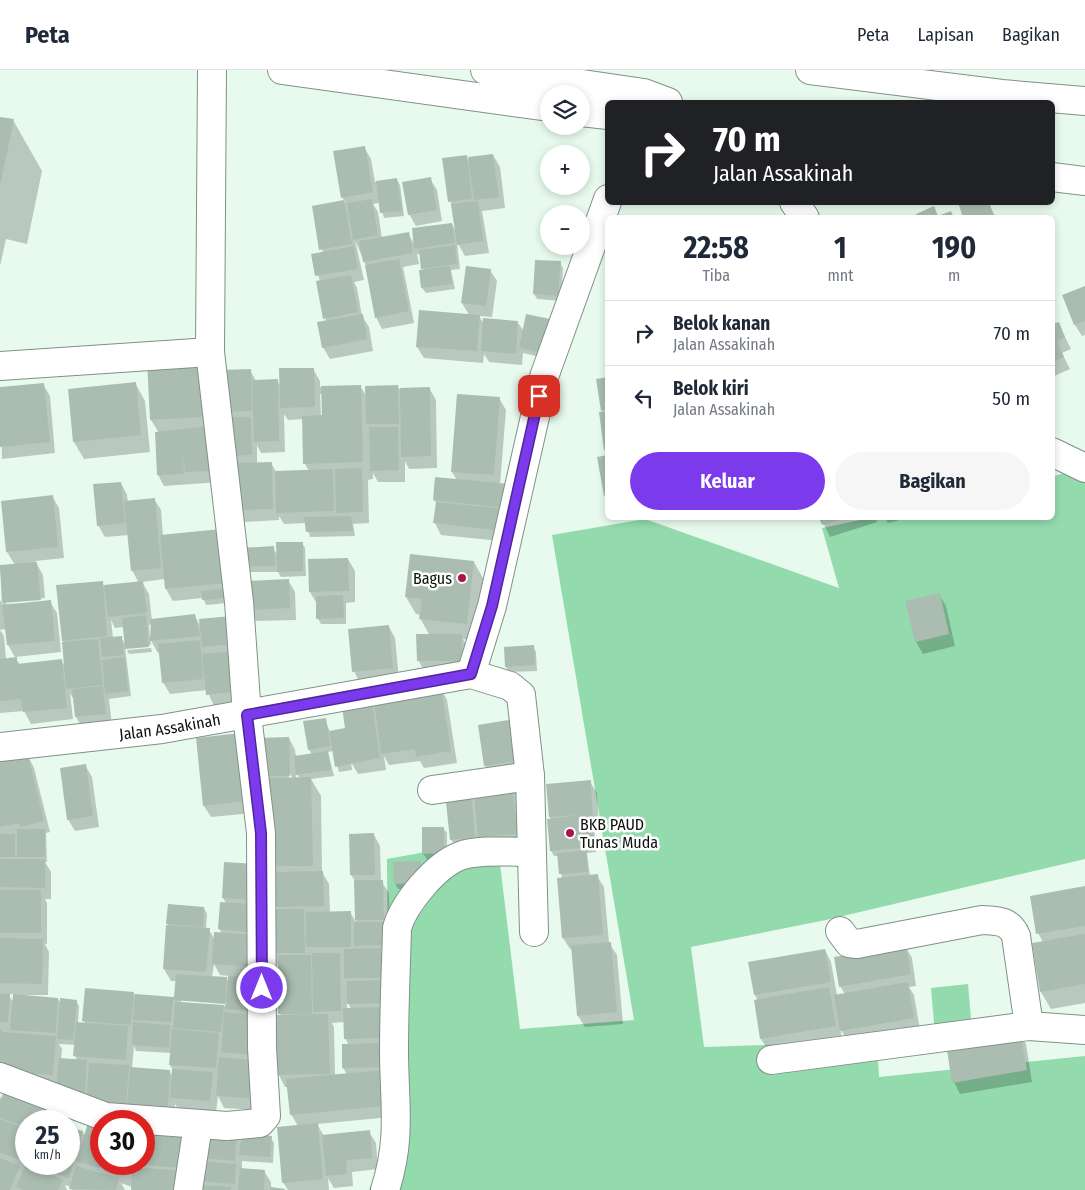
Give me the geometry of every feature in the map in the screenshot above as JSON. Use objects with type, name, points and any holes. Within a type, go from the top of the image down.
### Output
[{"type":"main road","points":[[0,1077],[106,1117],[227,1126],[260,1123],[266,1116],[262,1048],[261,833],[247,715],[239,602],[210,352],[212,70]]},
{"type":"main road","points":[[282,70],[540,106]]},
{"type":"main road","points":[[485,70],[644,93],[663,100]]},
{"type":"main road","points":[[810,70],[1002,94],[1085,101]]},
{"type":"main road","points":[[590,113],[605,115]]},
{"type":"main road","points":[[1055,177],[1085,181]]},
{"type":"main road","points":[[534,932],[530,852],[530,776],[521,695],[510,686],[471,674],[492,606],[544,377],[606,205]]},
{"type":"main road","points":[[0,366],[210,352]]},
{"type":"main road","points":[[1055,453],[1085,468]]},
{"type":"main road","name":"Jalan Assakinah","points":[[0,747],[162,729],[471,674]]},
{"type":"main road","points":[[432,790],[530,776]]},
{"type":"main road","points":[[385,1190],[393,1166],[398,1121],[394,1051],[397,928],[400,917],[411,900],[434,874],[460,856],[530,852]]},
{"type":"main road","points":[[840,931],[849,943],[857,944],[982,920],[1002,921],[1010,924],[1016,936],[1029,1026]]},
{"type":"main road","points":[[771,1060],[1029,1026],[1085,1030]]},
{"type":"main road","points":[[188,1190],[198,1125]]},
{"type":"green space","points":[[1085,469],[1085,859],[826,920],[691,947],[704,1047],[877,1041],[879,1077],[1085,1056],[1085,1190],[369,1190],[389,1139],[387,859],[497,839],[520,1029],[634,1020],[552,535],[648,520],[839,588],[822,528],[860,520],[1055,520],[1055,476]]},
{"type":"green space","points":[[968,984],[972,1030],[935,1034],[931,988]]},
{"type":"building","points":[[0,117],[14,119],[1,182],[0,182]]},
{"type":"building","points":[[365,146],[373,192],[341,198],[333,151]]},
{"type":"building","points":[[493,154],[499,197],[474,200],[468,157]]},
{"type":"building","points":[[467,155],[472,199],[448,202],[442,158]]},
{"type":"building","points":[[431,177],[437,210],[408,215],[402,182]]},
{"type":"building","points":[[397,178],[402,211],[380,213],[376,181]]},
{"type":"building","points":[[372,199],[378,235],[353,240],[347,203]]},
{"type":"building","points":[[344,200],[352,244],[319,250],[312,206]]},
{"type":"building","points":[[478,201],[483,241],[457,245],[451,204]]},
{"type":"building","points":[[959,205],[990,205],[993,215],[962,215]]},
{"type":"building","points":[[934,206],[938,215],[916,215]]},
{"type":"building","points":[[951,211],[953,215],[941,215]]},
{"type":"building","points":[[452,223],[455,243],[414,249],[412,228]]},
{"type":"building","points":[[409,232],[413,253],[363,262],[359,241]]},
{"type":"building","points":[[455,245],[457,264],[421,269],[419,250]]},
{"type":"building","points":[[354,246],[358,269],[315,276],[311,254]]},
{"type":"building","points":[[399,259],[409,311],[375,318],[365,265]]},
{"type":"building","points":[[535,260],[561,261],[558,296],[533,294]]},
{"type":"building","points":[[450,266],[452,284],[421,288],[419,270]]},
{"type":"building","points":[[466,266],[491,269],[486,306],[461,303]]},
{"type":"building","points":[[351,275],[358,312],[323,319],[316,281]]},
{"type":"building","points":[[1085,286],[1085,321],[1074,325],[1062,295]]},
{"type":"building","points":[[419,310],[480,315],[477,351],[416,347]]},
{"type":"building","points":[[363,314],[367,339],[322,348],[317,322]]},
{"type":"building","points":[[526,314],[550,319],[542,353],[519,348]]},
{"type":"building","points":[[483,318],[518,321],[516,354],[481,351]]},
{"type":"building","points":[[1059,322],[1065,337],[1057,341],[1064,357],[1055,362],[1055,323]]},
{"type":"building","points":[[201,358],[204,417],[150,420],[147,361]]},
{"type":"building","points":[[279,368],[314,368],[315,407],[280,408]]},
{"type":"building","points":[[251,369],[252,411],[220,412],[219,370]]},
{"type":"building","points":[[605,378],[605,410],[601,411],[596,379]]},
{"type":"building","points":[[278,379],[279,441],[254,442],[252,380]]},
{"type":"building","points":[[136,382],[141,435],[73,442],[68,389]]},
{"type":"building","points":[[44,383],[50,442],[0,447],[0,387]]},
{"type":"building","points":[[361,385],[363,462],[303,464],[302,416],[322,415],[321,386]]},
{"type":"building","points":[[398,385],[399,424],[366,424],[365,386]]},
{"type":"building","points":[[430,387],[431,456],[401,457],[400,388]]},
{"type":"building","points":[[457,394],[500,397],[494,475],[451,472]]},
{"type":"building","points":[[605,411],[605,450],[604,450],[599,412]]},
{"type":"building","points":[[227,417],[251,417],[252,455],[228,456]]},
{"type":"building","points":[[211,426],[214,471],[185,472],[183,452],[184,474],[157,475],[155,432]]},
{"type":"building","points":[[369,427],[398,427],[399,470],[370,471]]},
{"type":"building","points":[[605,456],[604,496],[597,457]]},
{"type":"building","points":[[272,462],[273,509],[236,510],[235,463]]},
{"type":"building","points":[[362,468],[363,512],[336,513],[335,469]]},
{"type":"building","points":[[333,469],[334,511],[276,513],[275,471]]},
{"type":"building","points":[[435,477],[509,484],[507,508],[433,500]]},
{"type":"building","points":[[121,482],[125,523],[97,526],[93,484]]},
{"type":"building","points":[[53,495],[58,547],[6,552],[1,501]]},
{"type":"building","points":[[155,498],[161,568],[131,571],[124,501]]},
{"type":"building","points":[[436,502],[506,509],[504,531],[433,523]]},
{"type":"building","points":[[351,516],[353,531],[306,532],[304,517]]},
{"type":"building","points":[[820,520],[839,520],[822,525]]},
{"type":"building","points":[[221,529],[226,583],[165,589],[160,535]]},
{"type":"building","points":[[276,542],[303,542],[303,571],[277,572]]},
{"type":"building","points":[[274,546],[275,566],[241,567],[240,548]]},
{"type":"building","points":[[410,554],[474,561],[467,624],[419,619],[422,599],[405,597]]},
{"type":"building","points":[[348,558],[349,591],[309,592],[308,559]]},
{"type":"building","points":[[37,562],[41,600],[2,603],[0,565]]},
{"type":"building","points":[[289,579],[290,608],[247,610],[246,581]]},
{"type":"building","points":[[103,581],[107,636],[62,641],[56,585]]},
{"type":"building","points":[[143,581],[147,613],[108,617],[104,585]]},
{"type":"building","points":[[235,588],[236,597],[202,600],[201,591]]},
{"type":"building","points":[[940,593],[949,634],[915,642],[905,601]]},
{"type":"building","points":[[343,595],[344,618],[316,619],[316,596]]},
{"type":"building","points":[[51,600],[55,641],[7,645],[2,605]]},
{"type":"building","points":[[195,614],[200,636],[150,641],[151,619]]},
{"type":"building","points":[[146,615],[149,647],[125,649],[122,618]]},
{"type":"building","points":[[232,616],[235,644],[202,647],[199,619]]},
{"type":"building","points":[[389,625],[393,668],[352,672],[348,629]]},
{"type":"building","points":[[416,634],[462,634],[462,661],[417,661]]},
{"type":"building","points":[[122,636],[124,655],[102,657],[100,638]]},
{"type":"building","points":[[98,639],[103,685],[66,689],[62,642]]},
{"type":"building","points":[[200,640],[203,679],[162,683],[158,644]]},
{"type":"building","points":[[534,645],[535,665],[505,667],[504,647]]},
{"type":"building","points":[[237,651],[240,691],[206,695],[202,654]]},
{"type":"building","points":[[17,657],[17,664],[62,659],[67,708],[23,712],[21,699],[0,701],[0,659]]},
{"type":"building","points":[[125,657],[128,691],[105,694],[102,660]]},
{"type":"building","points":[[103,686],[106,714],[75,717],[72,689]]},
{"type":"building","points":[[441,687],[451,751],[416,757],[415,749],[381,754],[374,702]]},
{"type":"building","points":[[371,695],[380,758],[335,767],[329,731],[345,728],[341,700]]},
{"type":"building","points":[[326,718],[330,746],[308,750],[303,721]]},
{"type":"building","points":[[515,719],[521,760],[484,766],[478,725]]},
{"type":"building","points":[[240,733],[247,801],[203,806],[196,738]]},
{"type":"building","points":[[289,737],[290,776],[259,776],[258,738]]},
{"type":"building","points":[[328,751],[331,770],[296,775],[294,756]]},
{"type":"building","points":[[28,755],[44,821],[20,827],[19,823],[0,827],[0,762]]},
{"type":"building","points":[[86,764],[93,816],[67,820],[60,768]]},
{"type":"building","points":[[311,777],[313,866],[268,866],[267,778]]},
{"type":"building","points":[[591,780],[594,847],[550,851],[547,819],[583,815],[549,817],[546,784]]},
{"type":"building","points":[[512,781],[517,834],[478,837],[473,785]]},
{"type":"building","points":[[471,790],[475,837],[450,840],[445,793]]},
{"type":"building","points":[[422,827],[444,827],[444,853],[422,854]]},
{"type":"building","points":[[17,829],[45,829],[45,857],[17,857]]},
{"type":"building","points":[[374,833],[375,875],[350,875],[349,834]]},
{"type":"building","points":[[0,834],[15,834],[15,857],[0,857]]},
{"type":"building","points":[[586,850],[588,872],[559,874],[557,853]]},
{"type":"building","points":[[0,859],[45,859],[45,888],[0,887]]},
{"type":"building","points":[[421,861],[421,883],[394,884],[393,862]]},
{"type":"building","points":[[224,862],[256,864],[253,900],[222,898]]},
{"type":"building","points":[[323,871],[324,906],[273,907],[273,872]]},
{"type":"building","points":[[598,874],[603,935],[562,938],[557,878]]},
{"type":"building","points":[[354,880],[383,880],[384,920],[355,920]]},
{"type":"building","points":[[1085,886],[1085,926],[1036,934],[1030,896]]},
{"type":"building","points":[[0,890],[41,890],[41,933],[0,933]]},
{"type":"building","points":[[220,902],[257,904],[255,933],[218,929]]},
{"type":"building","points":[[168,904],[204,907],[203,927],[166,924]]},
{"type":"building","points":[[270,909],[304,909],[305,953],[270,953]]},
{"type":"building","points":[[351,911],[351,947],[306,947],[306,912]]},
{"type":"building","points":[[354,922],[384,922],[384,945],[354,946]]},
{"type":"building","points":[[166,925],[210,928],[206,972],[163,969]]},
{"type":"building","points":[[214,932],[258,935],[256,967],[212,964]]},
{"type":"building","points":[[1085,934],[1085,984],[1040,992],[1032,943]]},
{"type":"building","points":[[0,938],[43,939],[42,984],[0,983]]},
{"type":"building","points":[[611,942],[617,1012],[577,1016],[571,945]]},
{"type":"building","points":[[906,945],[911,974],[839,987],[834,957]]},
{"type":"building","points":[[381,948],[381,978],[344,978],[344,949]]},
{"type":"building","points":[[825,949],[831,982],[754,995],[748,962]]},
{"type":"building","points":[[312,953],[340,953],[341,1011],[313,1012]]},
{"type":"building","points":[[278,955],[311,955],[312,1014],[278,1014]]},
{"type":"building","points":[[176,974],[227,977],[225,1004],[173,1000],[171,1022],[133,1020],[135,994],[174,997]]},
{"type":"building","points":[[228,976],[256,978],[253,1011],[225,1009]]},
{"type":"building","points":[[386,980],[386,1003],[347,1004],[347,981]]},
{"type":"building","points":[[908,982],[914,1018],[840,1031],[834,995]]},
{"type":"building","points":[[829,987],[836,1026],[760,1039],[754,1000]]},
{"type":"building","points":[[85,988],[134,992],[131,1025],[82,1021]]},
{"type":"building","points":[[0,994],[10,994],[8,1022],[0,1022]]},
{"type":"building","points":[[13,994],[58,998],[56,1033],[10,1030]]},
{"type":"building","points":[[60,998],[77,1000],[73,1040],[57,1039]]},
{"type":"building","points":[[175,1002],[224,1005],[221,1032],[173,1028]]},
{"type":"building","points":[[384,1007],[385,1038],[344,1039],[343,1008]]},
{"type":"building","points":[[224,1012],[254,1015],[251,1055],[221,1052]]},
{"type":"building","points":[[328,1014],[330,1074],[277,1075],[276,1015]]},
{"type":"building","points":[[76,1022],[128,1026],[126,1060],[73,1056]]},
{"type":"building","points":[[133,1022],[170,1025],[169,1048],[132,1045]]},
{"type":"building","points":[[0,1029],[3,1029],[2,1032],[56,1036],[53,1075],[0,1071]]},
{"type":"building","points":[[172,1029],[219,1033],[216,1068],[169,1065]]},
{"type":"building","points":[[1020,1031],[1027,1070],[952,1083],[946,1043]]},
{"type":"building","points":[[384,1043],[384,1067],[342,1068],[342,1044]]},
{"type":"building","points":[[219,1057],[253,1060],[249,1098],[216,1096]]},
{"type":"building","points":[[59,1058],[87,1060],[85,1093],[56,1091]]},
{"type":"building","points":[[89,1063],[129,1065],[126,1106],[86,1102]]},
{"type":"building","points":[[130,1067],[170,1070],[168,1107],[127,1104]]},
{"type":"building","points":[[172,1069],[213,1072],[210,1101],[170,1098]]},
{"type":"building","points":[[382,1070],[385,1106],[290,1115],[286,1079]]},
{"type":"building","points":[[5,1088],[44,1102],[41,1110],[15,1110],[15,1123],[0,1118],[0,1102]]},
{"type":"building","points":[[44,1107],[54,1110],[43,1110]]},
{"type":"building","points":[[0,1119],[15,1125],[15,1158],[0,1153]]},
{"type":"building","points":[[88,1123],[90,1124],[90,1165],[80,1162],[80,1148]]},
{"type":"building","points":[[318,1123],[323,1179],[282,1183],[277,1127]]},
{"type":"building","points":[[80,1130],[83,1131],[80,1141]]},
{"type":"building","points":[[370,1130],[372,1158],[346,1160],[347,1174],[326,1176],[322,1135]]},
{"type":"building","points":[[203,1132],[237,1134],[235,1161],[201,1158]]},
{"type":"building","points":[[241,1134],[272,1136],[270,1157],[239,1155]]},
{"type":"building","points":[[155,1135],[193,1138],[191,1169],[155,1166]]},
{"type":"building","points":[[0,1158],[15,1164],[16,1175],[10,1190],[0,1190]]},
{"type":"building","points":[[195,1161],[236,1164],[235,1184],[193,1181]]},
{"type":"building","points":[[80,1167],[90,1170],[90,1175],[108,1175],[119,1178],[116,1190],[69,1189],[73,1175],[80,1175]]},
{"type":"building","points":[[240,1168],[265,1170],[264,1190],[238,1190]]},
{"type":"building","points":[[155,1169],[187,1171],[186,1190],[131,1190],[132,1175],[155,1175]]},
{"type":"building","points":[[21,1175],[51,1175],[63,1180],[58,1190],[22,1190],[16,1187]]},
{"type":"building","points":[[190,1184],[231,1187],[231,1190],[189,1190]]},
{"type":"building","points":[[271,1187],[285,1189],[285,1190],[270,1190]]},
{"type":"place","name":"Bagus","points":[[462,578]]},
{"type":"place","name":"BKB PAUD Tunas Muda","points":[[570,833]]},
{"type":"route","points":[[262,988],[261,833],[247,715],[471,674],[492,606],[539,396]]}]
